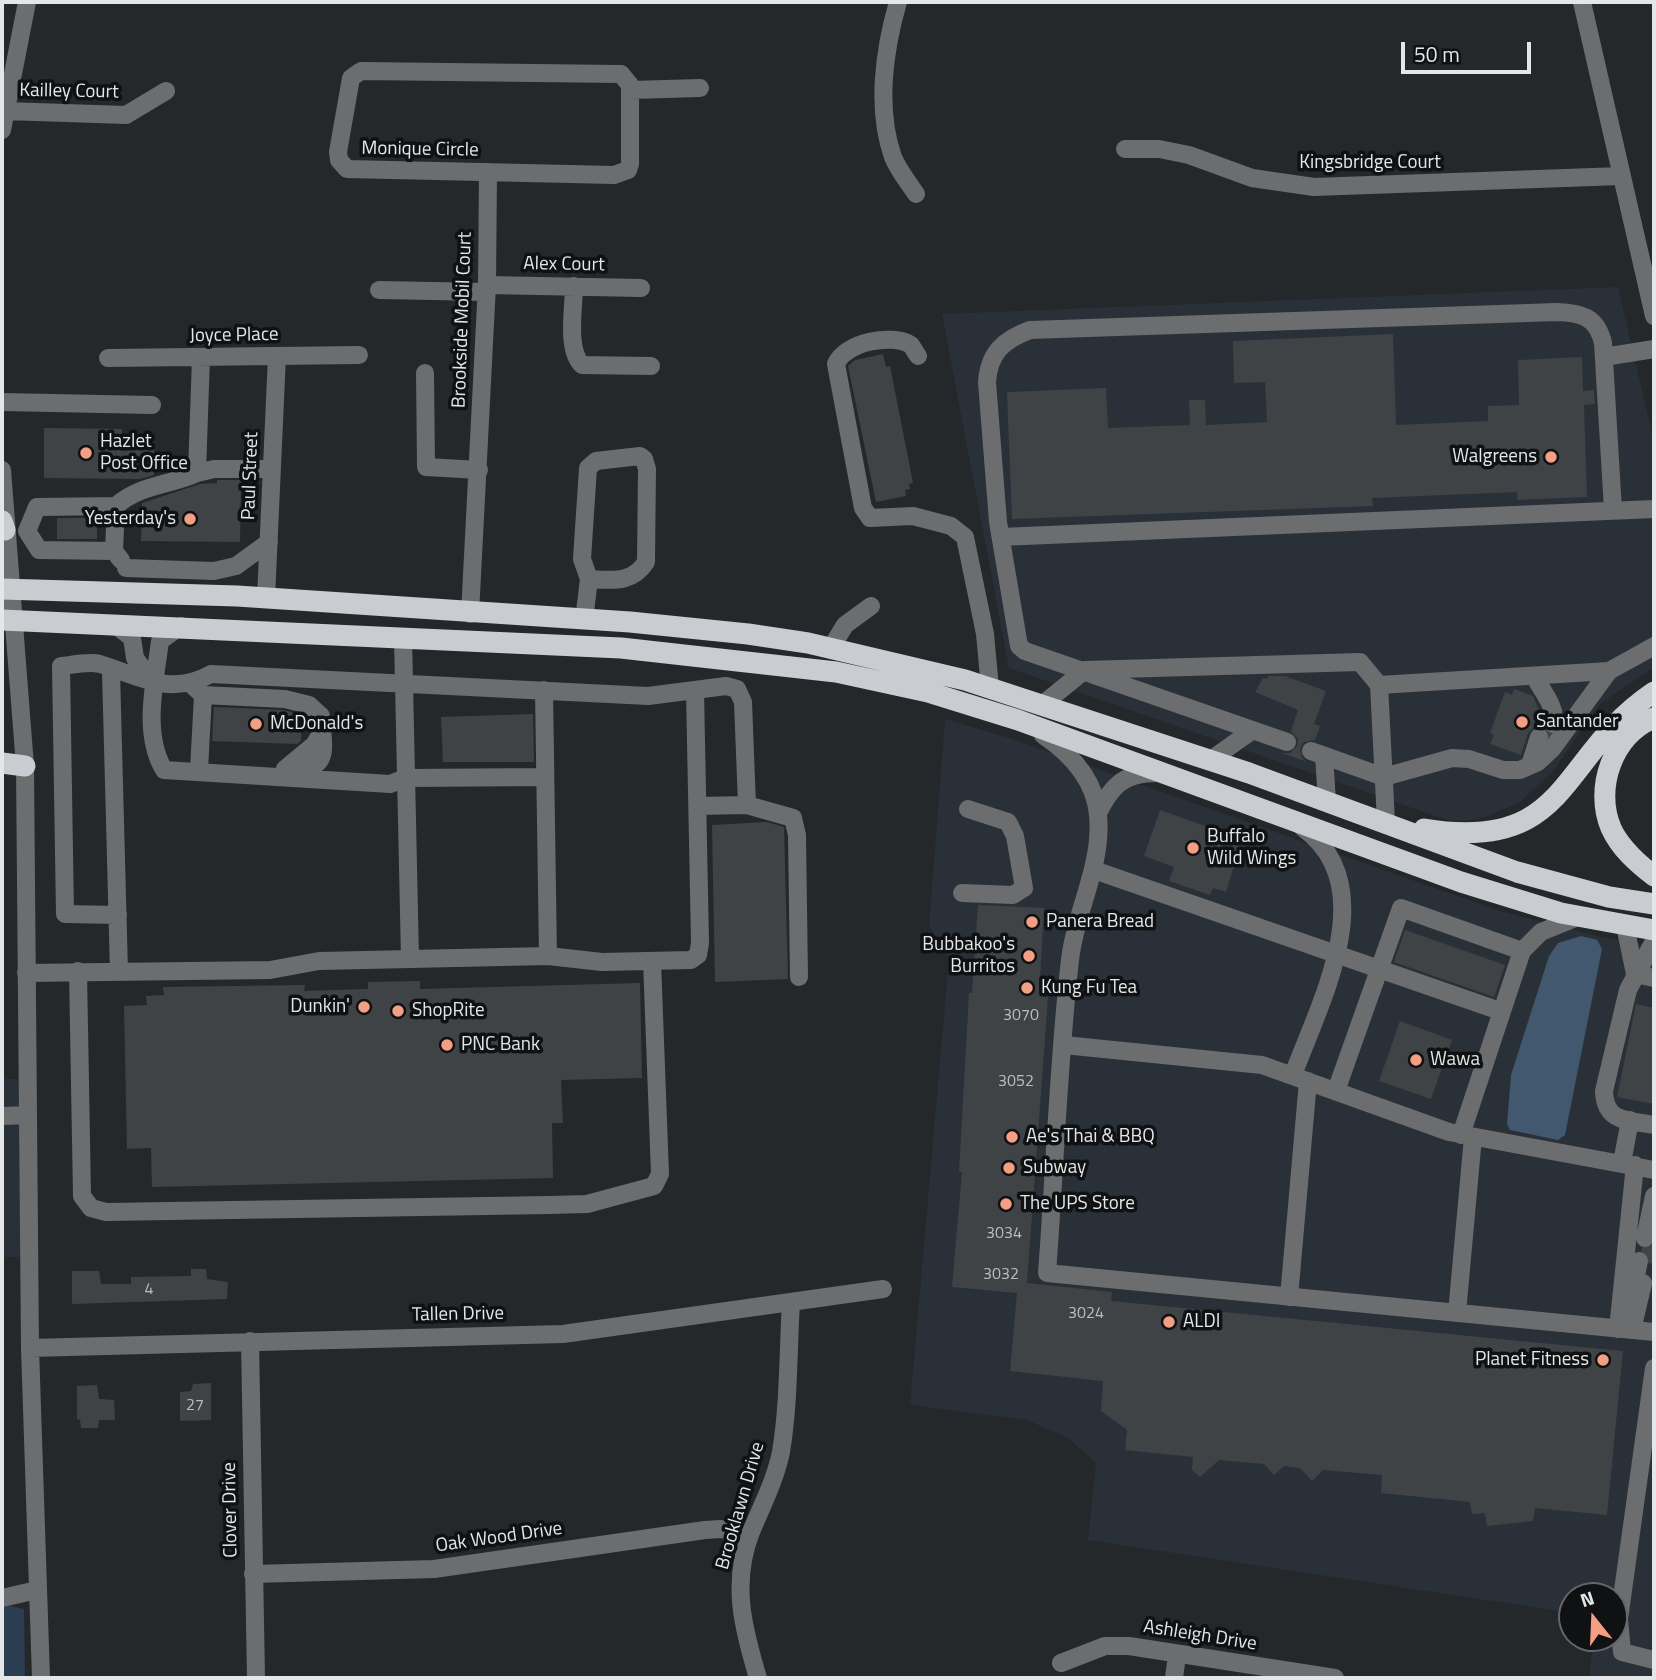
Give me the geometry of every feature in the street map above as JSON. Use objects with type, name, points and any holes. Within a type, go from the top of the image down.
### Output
[{"type":"highway","points":[[6,589],[266,598],[584,620],[748,634],[831,648],[990,688],[1327,801],[1460,853],[1517,872],[1609,897],[1654,904]]},
{"type":"highway","points":[[7,620],[634,649],[836,672],[928,692],[1029,725],[1461,882],[1578,917],[1654,930]]},
{"type":"highway","points":[[1389,823],[1470,835],[1506,829],[1531,818],[1564,789],[1614,722],[1654,692]]},
{"type":"highway","points":[[1654,718],[1634,730],[1612,759],[1605,795],[1612,830],[1624,848],[1654,876]]},
{"type":"highway","points":[[2,763],[25,766]]},
{"type":"street","points":[[2,130],[27,2]]},
{"type":"street","points":[[898,2],[885,59],[887,133],[894,160],[916,194]]},
{"type":"street","points":[[1582,2],[1653,305]]},
{"type":"street","name":"Monique Circle","points":[[361,71],[621,74],[629,80],[631,90],[632,147],[628,170],[621,174],[347,169],[339,160],[338,152],[351,78],[361,71]]},
{"type":"street","points":[[631,90],[700,88]]},
{"type":"street","name":"Kailley Court","points":[[5,111],[126,115],[166,90]]},
{"type":"street","name":"Kingsbridge Court","points":[[1125,149],[1159,149],[1189,155],[1252,178],[1314,187],[1621,176]]},
{"type":"street","name":"Brookside Mobil Court","points":[[470,614],[479,470],[488,172]]},
{"type":"street","points":[[574,286],[574,346],[578,361],[582,365],[651,366]]},
{"type":"street","name":"Alex Court","points":[[379,290],[574,286],[642,288]]},
{"type":"street","points":[[1286,742],[1085,670],[1025,652],[1019,646],[1001,537],[987,382],[989,363],[1010,337],[1030,330],[1574,313],[1594,322],[1600,331],[1604,357],[1613,510]]},
{"type":"street","points":[[918,356],[911,345],[892,340],[853,347],[843,352],[836,364],[863,508],[870,519],[913,516],[951,526],[965,537],[985,634],[990,688]]},
{"type":"street","points":[[1604,357],[1654,349]]},
{"type":"street","name":"Joyce Place","points":[[108,358],[359,355]]},
{"type":"street","name":"Paul Street","points":[[266,598],[277,356]]},
{"type":"street","points":[[197,473],[201,357]]},
{"type":"street","points":[[425,373],[426,467],[479,470]]},
{"type":"street","points":[[2,402],[152,405]]},
{"type":"street","points":[[584,620],[589,579],[582,559],[587,468],[596,461],[640,456],[645,458],[646,562],[638,574],[626,580],[589,579]]},
{"type":"street","points":[[27,531],[37,507],[116,506],[126,497],[142,490],[197,473],[214,469],[272,469]]},
{"type":"street","points":[[2,470],[7,620],[25,766],[30,1348],[41,1678]]},
{"type":"street","points":[[116,506],[114,551],[127,568],[126,593]]},
{"type":"street","points":[[1001,537],[1654,509]]},
{"type":"street","points":[[4,526],[27,531],[40,550],[114,551]]},
{"type":"street","points":[[127,568],[214,571],[236,566],[269,542]]},
{"type":"street","points":[[212,596],[214,571]]},
{"type":"street","points":[[831,648],[845,625],[871,606]]},
{"type":"street","points":[[114,624],[132,638],[135,658],[152,682]]},
{"type":"street","points":[[181,626],[160,640],[152,682],[154,753],[164,770],[199,770],[264,778],[390,784],[406,778],[545,777]]},
{"type":"street","points":[[403,637],[410,959]]},
{"type":"street","points":[[1327,801],[1318,753],[1384,777],[1452,758],[1469,759],[1503,770],[1538,762],[1552,749],[1609,671],[1654,646]]},
{"type":"street","points":[[1042,705],[1085,670],[1360,662],[1379,685],[1389,823]]},
{"type":"street","points":[[118,915],[65,914],[61,666],[99,664],[111,671],[152,682],[197,690],[285,699],[309,705],[321,716],[322,732],[314,745],[285,769],[255,768],[237,773]]},
{"type":"street","points":[[111,671],[119,972]]},
{"type":"street","points":[[1379,685],[1609,671]]},
{"type":"street","points":[[199,770],[197,690],[211,674],[648,696],[726,687],[737,689],[743,702],[747,806]]},
{"type":"street","points":[[1529,765],[1547,725],[1534,676]]},
{"type":"street","points":[[544,690],[548,956]]},
{"type":"street","points":[[26,973],[270,970],[320,961],[548,956],[602,962],[691,961],[698,954],[695,691]]},
{"type":"street","points":[[1029,725],[1066,750],[1077,763],[1088,780],[1098,813],[1094,870],[1072,946],[1047,1273],[1634,1330]]},
{"type":"street","points":[[1209,761],[1252,730]]},
{"type":"street","points":[[1098,813],[1108,793],[1121,779],[1137,773],[1161,773]]},
{"type":"street","points":[[698,806],[747,806],[793,818],[797,835],[799,977]]},
{"type":"street","points":[[962,893],[1013,895],[1024,888],[1012,828],[1003,819],[968,809]]},
{"type":"street","points":[[1289,1297],[1301,1078],[1338,955],[1343,922],[1333,861],[1321,841],[1295,821]]},
{"type":"street","points":[[1094,870],[1500,1011]]},
{"type":"street","points":[[1336,1091],[1401,908],[1522,951]]},
{"type":"street","points":[[1457,1313],[1467,1136],[1500,1011],[1522,951],[1541,932],[1578,917]]},
{"type":"street","points":[[1625,926],[1636,974]]},
{"type":"street","points":[[1654,941],[1628,990],[1604,1091],[1605,1106],[1615,1117],[1654,1125]]},
{"type":"street","points":[[78,971],[82,1196],[91,1208],[106,1212],[587,1204],[654,1186],[660,1174],[652,961]]},
{"type":"street","points":[[1636,974],[1654,978]]},
{"type":"street","points":[[1064,1045],[1258,1064],[1467,1136],[1654,1170]]},
{"type":"street","points":[[2,1116],[28,1115]]},
{"type":"street","points":[[1630,1120],[1634,1330]]},
{"type":"street","points":[[1651,1237],[1654,1196]]},
{"type":"street","points":[[1634,1330],[1647,1265]]},
{"type":"street","name":"Tallen Drive","points":[[30,1348],[563,1334],[883,1289]]},
{"type":"street","name":"Brooklawn Drive","points":[[758,1678],[738,1603],[750,1535],[770,1490],[780,1452],[791,1302]]},
{"type":"street","name":"Clover Drive","points":[[250,1341],[256,1678]]},
{"type":"street","points":[[1654,1368],[1619,1619],[1622,1652],[1654,1660]]},
{"type":"street","name":"Oak Wood Drive","points":[[253,1574],[433,1569],[705,1530],[721,1529],[750,1535]]},
{"type":"street","points":[[2,1598],[37,1590]]},
{"type":"street","name":"Ashleigh Drive","points":[[1061,1663],[1105,1646],[1129,1646],[1335,1678]]},
{"type":"street","points":[[1174,1678],[1177,1655]]},
{"type":"shaded area","points":[[1618,287],[1654,442],[1654,667],[1600,704],[1553,771],[1519,803],[1479,819],[1455,821],[1441,818],[1009,668],[942,314]]},
{"type":"shaded area","points":[[945,719],[1006,737],[1500,911],[1601,937],[1654,946],[1654,1678],[1589,1677],[1592,1652],[1628,1652],[1628,1582],[1558,1582],[1558,1611],[1088,1540],[1096,1463],[1068,1438],[1027,1420],[910,1405],[949,958],[929,926]]},
{"type":"shaded area","points":[[1581,936],[1597,940],[1602,949],[1565,1135],[1558,1140],[1510,1130],[1507,1124],[1511,1075],[1549,956],[1558,943]]},
{"type":"shaded area","points":[[2,1079],[27,1079],[29,1257],[2,1257]]},
{"type":"shaded area","points":[[2,1604],[24,1609],[25,1678],[2,1678]]},
{"type":"building","points":[[1393,334],[1396,425],[1488,421],[1488,406],[1519,405],[1518,360],[1582,357],[1583,391],[1594,390],[1595,404],[1584,405],[1587,497],[1517,500],[1517,492],[1372,498],[1373,506],[1012,519],[1007,392],[1106,388],[1108,428],[1190,425],[1189,400],[1205,400],[1206,425],[1267,422],[1265,382],[1234,383],[1233,341]]},
{"type":"building","points":[[883,354],[886,367],[890,366],[913,483],[909,484],[910,489],[905,490],[906,496],[876,502],[848,366],[855,360]]},
{"type":"building","points":[[44,428],[122,429],[122,447],[154,448],[154,475],[140,479],[44,478]]},
{"type":"building","points":[[217,480],[241,480],[240,542],[141,541],[142,503],[200,484],[217,483]]},
{"type":"building","points":[[57,518],[97,518],[97,539],[57,539]]},
{"type":"building","points":[[1268,676],[1285,676],[1326,691],[1314,724],[1320,726],[1315,740],[1304,742],[1300,748],[1302,758],[1307,762],[1282,753],[1290,753],[1297,746],[1298,739],[1291,731],[1298,710],[1255,692],[1263,678],[1267,679]]},
{"type":"building","name":"Santander","points":[[1514,689],[1533,696],[1542,718],[1542,726],[1536,726],[1528,733],[1521,755],[1490,744],[1494,735],[1490,733],[1505,692],[1512,695]]},
{"type":"building","name":"McDonald's","points":[[214,707],[283,710],[302,715],[301,741],[297,744],[212,741]]},
{"type":"building","points":[[533,714],[534,762],[443,762],[441,717]]},
{"type":"building","name":"Buffalo Wild Wings","points":[[1160,810],[1242,839],[1226,892],[1213,888],[1210,895],[1169,881],[1174,867],[1144,856]]},
{"type":"building","points":[[767,822],[784,827],[788,979],[715,982],[712,825]]},
{"type":"building","points":[[978,905],[1044,908],[1039,996],[1048,997],[1027,1283],[1112,1292],[1111,1301],[1623,1351],[1607,1515],[1535,1508],[1533,1521],[1487,1526],[1485,1513],[1472,1514],[1470,1502],[1381,1493],[1382,1475],[1323,1470],[1312,1481],[1300,1468],[1284,1466],[1274,1475],[1264,1464],[1219,1460],[1200,1477],[1192,1470],[1193,1457],[1125,1450],[1127,1430],[1101,1411],[1103,1381],[1010,1371],[1017,1293],[952,1287],[962,1172],[959,1172],[969,993],[972,993]]},
{"type":"building","name":"Wawa","points":[[1405,930],[1505,965],[1494,997],[1394,962]]},
{"type":"building","points":[[420,981],[420,989],[640,983],[642,1078],[561,1080],[563,1123],[552,1123],[553,1178],[152,1187],[151,1148],[127,1149],[124,1006],[147,1005],[146,996],[164,995],[163,987],[305,985],[304,991],[368,989],[368,982]]},
{"type":"building","points":[[1636,1004],[1654,1008],[1654,1104],[1617,1097]]},
{"type":"building","name":"Wawa","points":[[1400,1021],[1452,1040],[1431,1099],[1379,1081]]},
{"type":"building","points":[[191,1269],[206,1269],[207,1279],[228,1282],[227,1299],[72,1304],[72,1271],[99,1271],[101,1284],[131,1284],[131,1277],[191,1276]]},
{"type":"building","points":[[211,1383],[211,1420],[180,1421],[180,1392],[191,1391],[193,1384]]},
{"type":"building","points":[[97,1385],[99,1399],[114,1400],[115,1420],[99,1420],[98,1428],[81,1428],[80,1420],[77,1419],[77,1386]]},
{"type":"tunnel","points":[[1548,740],[1553,724]]},
{"type":"tunnel","points":[[1648,1263],[1653,1240]]},
{"type":"place","name":"Hazlet Post Office","points":[[86,453]]},
{"type":"place","name":"Walgreens","points":[[1551,457]]},
{"type":"place","name":"Yesterday's","points":[[190,519]]},
{"type":"place","name":"Santander","points":[[1522,722]]},
{"type":"place","name":"McDonald's","points":[[256,724]]},
{"type":"place","name":"Buffalo Wild Wings","points":[[1193,848]]},
{"type":"place","name":"Panera Bread","points":[[1032,922]]},
{"type":"place","name":"Bubbakoo's Burritos","points":[[1029,956]]},
{"type":"place","name":"Kung Fu Tea","points":[[1027,988]]},
{"type":"place","name":"Dunkin'","points":[[364,1007]]},
{"type":"place","name":"ShopRite","points":[[398,1011]]},
{"type":"place","name":"PNC Bank","points":[[447,1045]]},
{"type":"place","name":"Wawa","points":[[1416,1060]]},
{"type":"place","name":"Ae's Thai & BBQ","points":[[1012,1137]]},
{"type":"place","name":"Subway","points":[[1009,1168]]},
{"type":"place","name":"The UPS Store","points":[[1006,1204]]},
{"type":"place","name":"ALDI","points":[[1169,1322]]},
{"type":"place","name":"Planet Fitness","points":[[1603,1360]]}]
